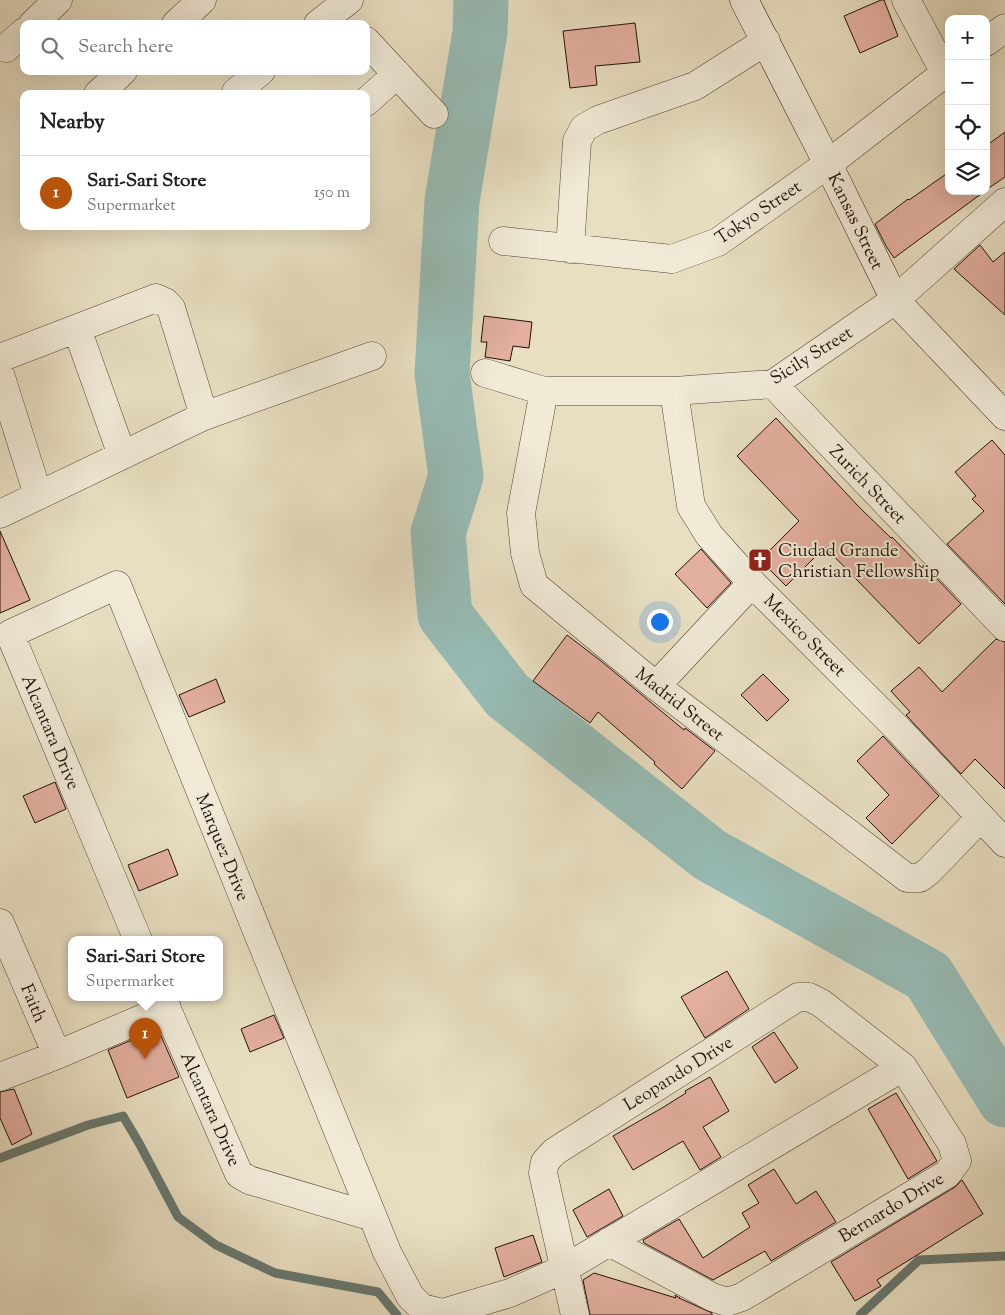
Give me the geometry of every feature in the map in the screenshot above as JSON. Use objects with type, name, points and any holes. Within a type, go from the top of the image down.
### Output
[{"type":"street","points":[[37,20],[58,0]]},
{"type":"street","points":[[180,20],[202,0]]},
{"type":"street","name":"Kansas Street","points":[[744,0],[895,300],[1005,416]]},
{"type":"street","points":[[906,0],[945,68]]},
{"type":"street","points":[[990,39],[1005,28]]},
{"type":"street","points":[[570,249],[577,141],[584,128],[598,120],[695,86],[766,41]]},
{"type":"street","points":[[370,45],[434,114]]},
{"type":"street","name":"Tokyo Street","points":[[503,241],[672,258],[718,242],[828,164],[945,73]]},
{"type":"street","points":[[370,98],[397,74]]},
{"type":"street","points":[[102,90],[119,75]]},
{"type":"street","points":[[238,90],[256,75]]},
{"type":"street","name":"Sicily Street","points":[[486,373],[544,391],[674,391],[773,384],[895,300],[1004,205]]},
{"type":"street","points":[[0,358],[156,298],[165,302],[171,308],[204,416]]},
{"type":"street","points":[[77,329],[122,456]]},
{"type":"street","points":[[0,514],[204,416],[372,356]]},
{"type":"street","points":[[0,374],[38,495]]},
{"type":"street","name":"Zurich Street","points":[[773,384],[1005,627]]},
{"type":"street","name":"Madrid Street","points":[[544,391],[521,513],[525,554],[534,584],[656,686],[907,878],[920,878],[929,871],[981,817]]},
{"type":"street","name":"Mexico Street","points":[[674,391],[691,506],[709,534],[752,583],[899,730],[1005,843]]},
{"type":"street","points":[[656,686],[752,583]]},
{"type":"street","name":"Marquez Drive","points":[[10,634],[117,585],[373,1217]]},
{"type":"street","name":"Alcantara Drive","points":[[10,634],[136,936]]},
{"type":"street","name":"Faith","points":[[0,923],[57,1055]]},
{"type":"street","name":"Leopando Drive","points":[[575,1315],[543,1173],[545,1162],[554,1152],[798,997],[809,997],[821,1003],[903,1067]]},
{"type":"street","points":[[0,1077],[57,1055],[164,1003]]},
{"type":"street","name":"Alcantara Drive","points":[[164,1003],[239,1174],[249,1180],[373,1217]]},
{"type":"street","points":[[373,1217],[387,1252],[410,1296],[422,1308],[443,1313],[510,1293],[564,1269],[903,1067]]},
{"type":"street","name":"Bernardo Drive","points":[[609,1242],[712,1297],[727,1302],[742,1297],[947,1174],[957,1161],[952,1144],[903,1067]]},
{"type":"building","points":[[884,0],[898,36],[860,53],[844,16]]},
{"type":"building","points":[[635,23],[640,62],[595,66],[597,85],[570,88],[563,31]]},
{"type":"building","points":[[1005,132],[1005,177],[990,187],[990,150],[990,143]]},
{"type":"building","points":[[945,175],[945,195],[980,195],[894,258],[875,224]]},
{"type":"building","points":[[980,245],[993,262],[1005,252],[1005,315],[954,269]]},
{"type":"building","points":[[484,316],[532,322],[529,348],[513,346],[510,361],[485,357],[487,342],[481,342]]},
{"type":"building","points":[[776,418],[859,507],[922,568],[924,565],[961,604],[919,644],[825,547],[786,586],[760,560],[799,521],[737,456]]},
{"type":"building","points":[[992,440],[1005,455],[1005,604],[947,544],[984,511],[972,499],[976,496],[955,472]]},
{"type":"building","points":[[0,531],[30,600],[0,613]]},
{"type":"building","points":[[701,549],[731,583],[707,608],[675,574]]},
{"type":"building","points":[[567,635],[684,730],[685,728],[715,751],[682,789],[654,764],[655,762],[598,712],[590,723],[533,681]]},
{"type":"building","points":[[996,639],[1005,642],[1005,789],[975,759],[961,774],[906,715],[910,712],[891,691],[919,667],[942,692]]},
{"type":"building","points":[[763,674],[789,700],[767,721],[741,695]]},
{"type":"building","points":[[216,679],[225,702],[189,717],[179,695]]},
{"type":"building","points":[[883,736],[939,796],[892,844],[866,818],[889,795],[857,761]]},
{"type":"building","points":[[55,782],[66,809],[35,823],[23,796]]},
{"type":"building","points":[[168,849],[178,875],[139,891],[128,865]]},
{"type":"building","points":[[727,971],[749,1009],[705,1038],[681,997]]},
{"type":"building","points":[[274,1015],[284,1038],[250,1052],[241,1029]]},
{"type":"building","points":[[158,1029],[179,1077],[127,1098],[108,1050]]},
{"type":"building","points":[[774,1032],[798,1068],[775,1083],[752,1047]]},
{"type":"building","points":[[710,1077],[729,1111],[703,1127],[721,1157],[700,1170],[683,1141],[633,1170],[613,1136],[662,1108],[686,1093],[685,1091]]},
{"type":"building","points":[[14,1089],[32,1134],[12,1145],[0,1118],[0,1092]]},
{"type":"building","points":[[896,1093],[937,1161],[908,1179],[868,1109]]},
{"type":"building","points":[[774,1169],[796,1204],[816,1191],[836,1222],[771,1261],[765,1251],[713,1280],[644,1243],[643,1240],[679,1219],[703,1258],[750,1227],[742,1213],[759,1203],[748,1185]]},
{"type":"building","points":[[962,1180],[983,1214],[877,1280],[881,1286],[855,1301],[831,1262],[955,1187]]},
{"type":"building","points":[[609,1189],[623,1216],[587,1237],[573,1210]]},
{"type":"building","points":[[533,1235],[542,1262],[504,1277],[495,1248]]},
{"type":"building","points":[[594,1273],[676,1298],[675,1295],[712,1313],[712,1315],[590,1315],[583,1280]]},
{"type":"waterway","points":[[481,0],[480,32],[452,201],[442,374],[456,476],[438,533],[445,615],[507,695],[710,855],[928,976],[1005,1100]]},
{"type":"waterway","points":[[0,1158],[88,1125],[123,1116],[178,1217],[216,1245],[275,1273],[378,1292],[397,1315]]},
{"type":"waterway","points":[[860,1315],[919,1260],[1005,1256]]},
{"type":"place","name":"Ciudad Grande Christian Fellowship","points":[[760,560]]},
{"type":"place","name":"Sari-Sari Store","points":[[145,1059]]}]
